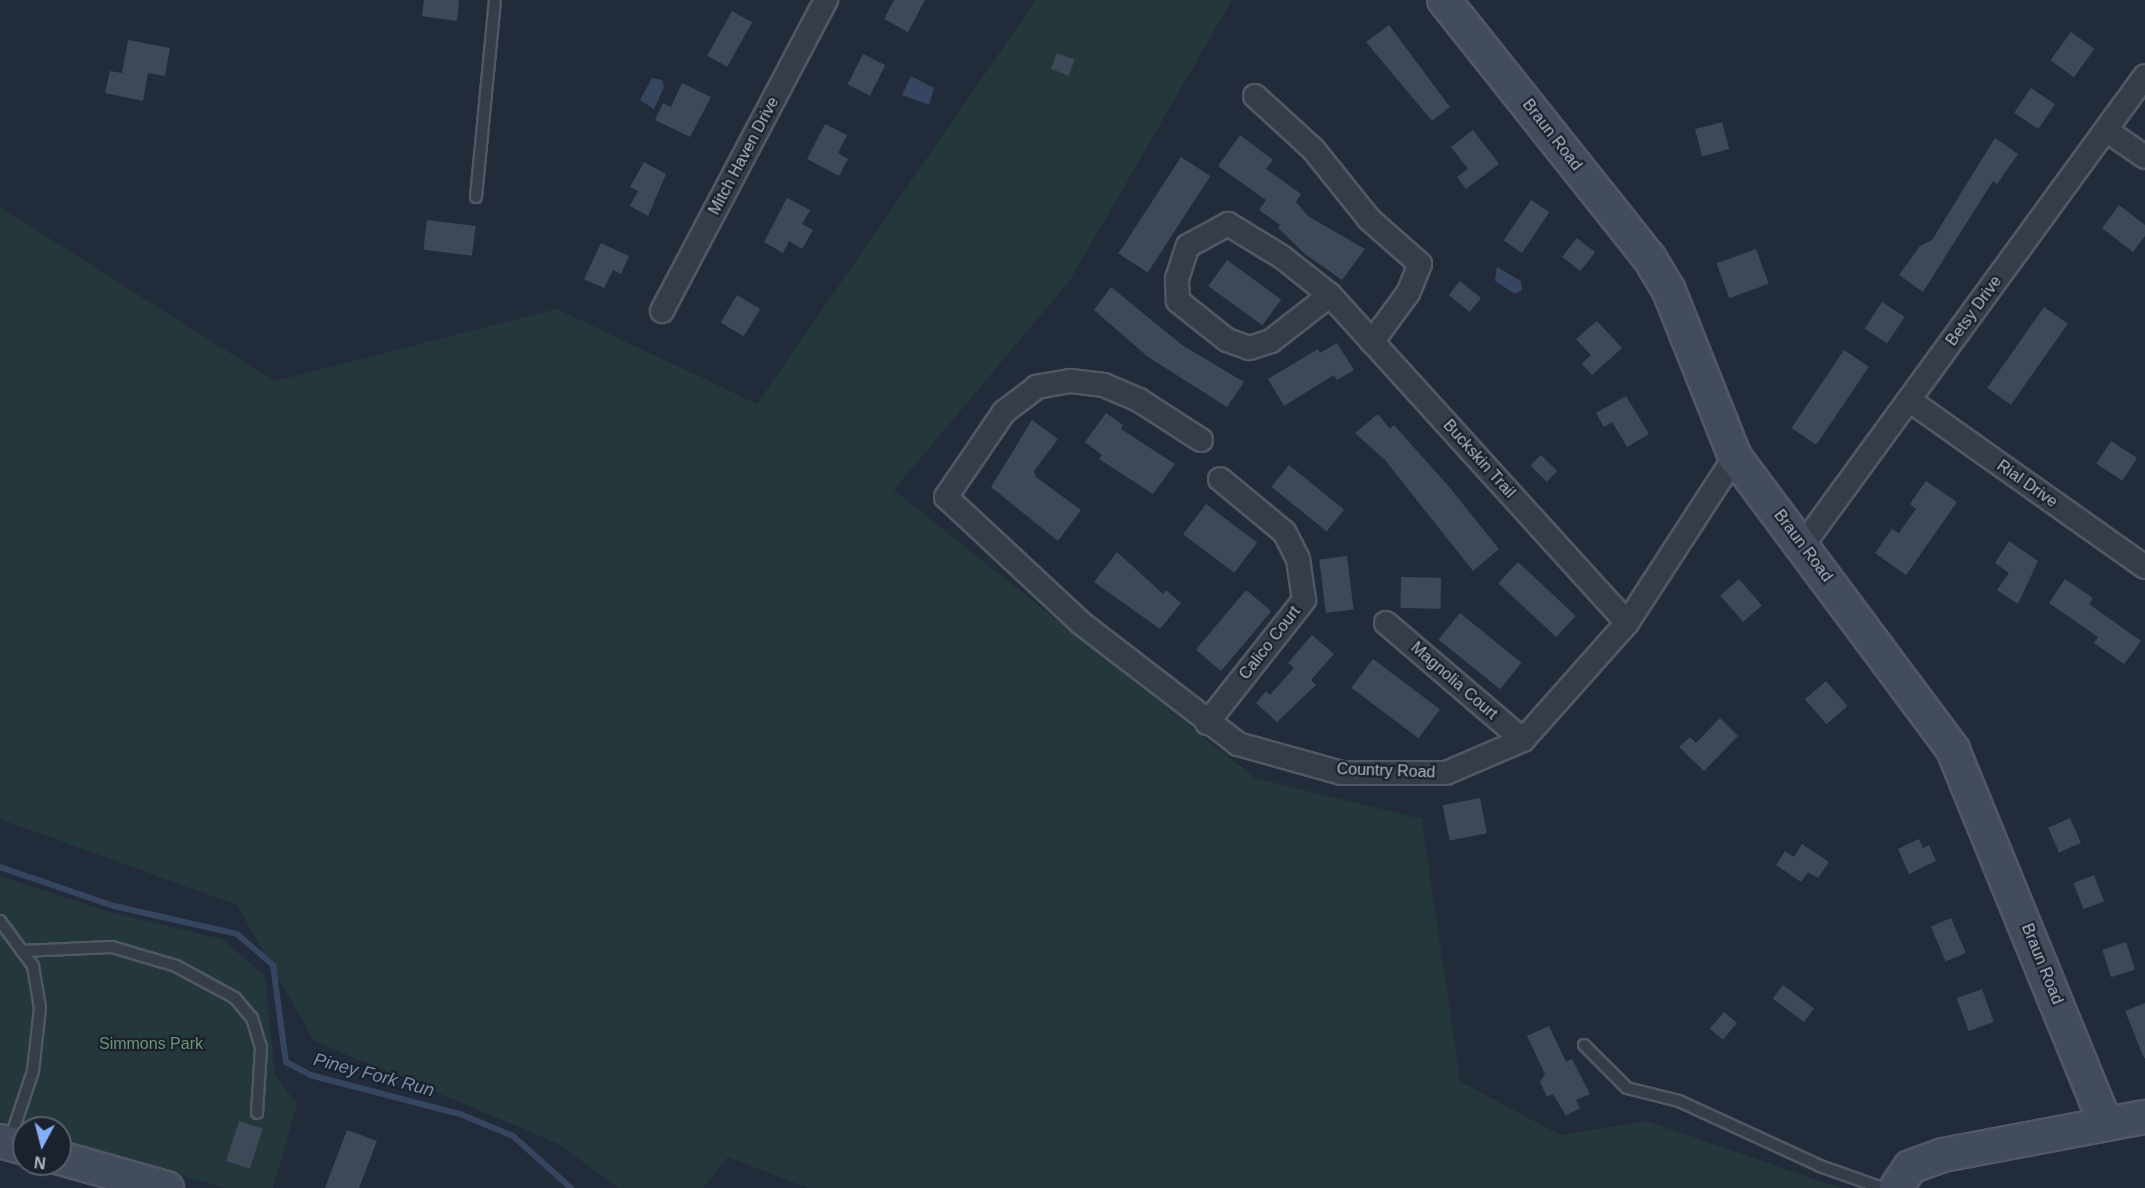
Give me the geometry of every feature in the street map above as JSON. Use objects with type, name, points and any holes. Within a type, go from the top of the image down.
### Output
[{"type":"street","name":"Mitch Haven Drive","points":[[662,312],[826,0]]},
{"type":"street","name":"Braun Road","points":[[1444,0],[1650,259],[1669,291],[1684,339],[1736,457],[1953,750],[2106,1124]]},
{"type":"street","name":"Betsy Drive","points":[[1803,545],[2145,76]]},
{"type":"street","points":[[1255,96],[1312,150],[1369,219],[1420,264],[1408,293],[1372,342]]},
{"type":"street","points":[[2106,130],[2145,157]]},
{"type":"street","name":"Buckskin Trail","points":[[1330,295],[1271,341],[1249,348],[1227,340],[1178,301],[1177,279],[1188,246],[1228,224],[1330,295],[1627,623]]},
{"type":"street","name":"Country Road","points":[[1201,440],[1139,400],[1104,385],[1070,381],[1037,387],[1004,412],[946,497],[1081,623],[1207,723],[1238,744],[1342,773],[1446,773],[1522,740],[1627,623],[1736,457]]},
{"type":"street","name":"Rial Drive","points":[[1909,400],[2145,567]]},
{"type":"street","name":"Calico Court","points":[[1207,723],[1304,600],[1298,559],[1284,532],[1220,479]]},
{"type":"street","name":"Magnolia Court","points":[[1386,623],[1522,740]]},
{"type":"street","points":[[1896,1188],[1910,1167],[1943,1155],[2145,1117]]},
{"type":"street","points":[[72,1161],[167,1188]]},
{"type":"lane","points":[[476,196],[495,0]]},
{"type":"lane","points":[[0,921],[33,966],[40,1008],[33,1071],[11,1144]]},
{"type":"lane","points":[[22,951],[112,947],[176,966],[235,998],[252,1018],[261,1048],[257,1113]]},
{"type":"lane","points":[[1584,1045],[1627,1088],[1679,1101],[1820,1166],[1882,1188]]},
{"type":"green space","points":[[1036,0],[1232,0],[1070,280],[894,490],[1255,778],[1422,819],[1460,1081],[1560,1135],[1647,1121],[1840,1188],[807,1188],[728,1157],[703,1188],[619,1188],[557,1143],[314,1041],[237,905],[0,819],[0,207],[274,381],[557,309],[757,404]]},
{"type":"green space","name":"Simmons Park","points":[[0,876],[106,911],[222,939],[265,976],[275,1075],[297,1104],[273,1188],[225,1188],[72,1145],[72,1116],[12,1116],[12,1128],[0,1125]]},
{"type":"water","points":[[911,76],[934,88],[929,105],[902,95]]},
{"type":"water","points":[[652,78],[662,80],[664,87],[654,109],[640,100]]},
{"type":"water","points":[[1497,267],[1521,281],[1522,290],[1515,294],[1495,281]]},
{"type":"building","points":[[424,0],[459,0],[457,21],[422,16]]},
{"type":"building","points":[[894,0],[925,0],[908,32],[884,19]]},
{"type":"building","points":[[732,11],[752,22],[727,67],[707,56]]},
{"type":"building","points":[[1389,25],[1450,107],[1432,121],[1366,42]]},
{"type":"building","points":[[2071,32],[2094,49],[2074,77],[2050,60]]},
{"type":"building","points":[[128,40],[170,48],[165,76],[148,73],[143,101],[105,93],[110,71],[122,73]]},
{"type":"building","points":[[1057,53],[1075,60],[1069,76],[1051,69]]},
{"type":"building","points":[[863,54],[885,65],[870,96],[848,84]]},
{"type":"building","points":[[682,83],[711,97],[690,137],[655,120],[663,103],[671,107]]},
{"type":"building","points":[[2031,88],[2055,104],[2038,129],[2014,113]]},
{"type":"building","points":[[1722,122],[1729,149],[1702,156],[1695,129]]},
{"type":"building","points":[[825,124],[847,135],[838,153],[848,159],[839,176],[807,159]]},
{"type":"building","points":[[1473,130],[1499,164],[1466,189],[1457,177],[1468,169],[1451,147]]},
{"type":"building","points":[[1240,135],[1273,160],[1266,169],[1301,194],[1296,202],[1308,216],[1365,249],[1342,280],[1305,254],[1278,228],[1280,225],[1259,210],[1266,200],[1218,166]]},
{"type":"building","points":[[1995,138],[2018,154],[1997,184],[1993,181],[1923,292],[1899,275],[1920,246],[1932,240]]},
{"type":"building","points":[[1181,157],[1210,176],[1148,273],[1118,253]]},
{"type":"building","points":[[644,162],[666,174],[648,216],[630,206],[638,191],[630,187]]},
{"type":"building","points":[[787,198],[810,210],[802,224],[813,230],[802,249],[789,241],[783,253],[764,242]]},
{"type":"building","points":[[1531,200],[1549,212],[1522,253],[1504,241]]},
{"type":"building","points":[[2119,205],[2145,225],[2145,236],[2133,252],[2102,228]]},
{"type":"building","points":[[427,220],[476,226],[472,256],[423,250]]},
{"type":"building","points":[[1577,238],[1595,252],[1580,271],[1562,257]]},
{"type":"building","points":[[601,243],[629,256],[621,274],[613,270],[604,288],[584,279]]},
{"type":"building","points":[[1756,249],[1769,284],[1729,298],[1717,263]]},
{"type":"building","points":[[1227,260],[1281,299],[1262,325],[1208,286]]},
{"type":"building","points":[[1460,281],[1481,298],[1470,312],[1449,295]]},
{"type":"building","points":[[1111,287],[1182,345],[1244,382],[1227,407],[1148,357],[1094,310]]},
{"type":"building","points":[[737,295],[760,309],[744,336],[721,322]]},
{"type":"building","points":[[1882,302],[1905,317],[1887,344],[1865,329]]},
{"type":"building","points":[[2044,307],[2068,324],[2011,405],[1987,388]]},
{"type":"building","points":[[1597,321],[1622,348],[1592,375],[1582,364],[1591,355],[1576,339]]},
{"type":"building","points":[[1337,343],[1354,370],[1337,380],[1334,375],[1284,406],[1268,379],[1318,349],[1320,353]]},
{"type":"building","points":[[1844,350],[1869,367],[1816,445],[1791,428]]},
{"type":"building","points":[[1626,396],[1649,434],[1627,447],[1612,422],[1604,427],[1596,413]]},
{"type":"building","points":[[1106,413],[1123,425],[1121,429],[1175,464],[1153,494],[1099,459],[1102,455],[1085,442]]},
{"type":"building","points":[[1378,414],[1390,429],[1394,425],[1450,488],[1499,549],[1473,571],[1385,460],[1355,433]]},
{"type":"building","points":[[1032,420],[1058,439],[1034,471],[1036,477],[1081,510],[1058,541],[991,487]]},
{"type":"building","points":[[2111,441],[2137,458],[2122,481],[2096,464]]},
{"type":"building","points":[[1541,455],[1557,471],[1547,482],[1530,466]]},
{"type":"building","points":[[1289,465],[1344,510],[1327,531],[1271,487]]},
{"type":"building","points":[[1926,481],[1957,502],[1906,575],[1875,553],[1892,529],[1899,533],[1916,509],[1910,504]]},
{"type":"building","points":[[1206,504],[1257,543],[1234,573],[1183,534]]},
{"type":"building","points":[[2009,541],[2038,561],[2018,604],[1997,590],[2009,573],[1995,563]]},
{"type":"building","points":[[1117,552],[1163,594],[1166,590],[1181,603],[1160,629],[1094,582]]},
{"type":"building","points":[[1347,556],[1354,610],[1326,613],[1319,559]]},
{"type":"building","points":[[1518,562],[1576,616],[1556,637],[1498,583]]},
{"type":"building","points":[[1401,577],[1441,578],[1440,609],[1400,608]]},
{"type":"building","points":[[1739,579],[1762,605],[1743,622],[1720,595]]},
{"type":"building","points":[[2065,579],[2093,598],[2089,604],[2141,641],[2124,664],[2094,643],[2098,637],[2049,603]]},
{"type":"building","points":[[1246,590],[1271,611],[1221,671],[1196,650]]},
{"type":"building","points":[[1460,613],[1521,663],[1500,689],[1439,639]]},
{"type":"building","points":[[1312,635],[1334,654],[1311,680],[1316,685],[1277,722],[1256,703],[1266,691],[1270,695],[1294,668],[1288,663]]},
{"type":"building","points":[[1373,659],[1440,710],[1418,738],[1351,688]]},
{"type":"building","points":[[1826,681],[1848,706],[1827,724],[1805,699]]},
{"type":"building","points":[[1720,718],[1738,736],[1704,771],[1679,747],[1690,737],[1696,743]]},
{"type":"building","points":[[1480,798],[1487,833],[1450,841],[1443,805]]},
{"type":"building","points":[[2070,818],[2081,843],[2059,852],[2048,828]]},
{"type":"building","points":[[1919,839],[1923,848],[1929,845],[1936,861],[1909,874],[1898,849]]},
{"type":"building","points":[[1802,844],[1829,862],[1818,878],[1808,872],[1801,882],[1776,865],[1785,851],[1794,857]]},
{"type":"building","points":[[2094,875],[2104,901],[2083,909],[2073,883]]},
{"type":"building","points":[[1951,918],[1966,953],[1946,962],[1931,927]]},
{"type":"building","points":[[2126,942],[2135,970],[2111,977],[2102,950]]},
{"type":"building","points":[[1783,985],[1814,1008],[1804,1022],[1773,999]]},
{"type":"building","points":[[1982,989],[1994,1022],[1969,1031],[1957,998]]},
{"type":"building","points":[[2145,1003],[2145,1058],[2144,1058],[2125,1011]]},
{"type":"building","points":[[1724,1012],[1737,1023],[1723,1040],[1710,1029]]},
{"type":"building","points":[[1549,1026],[1566,1062],[1572,1059],[1590,1094],[1576,1100],[1580,1108],[1566,1116],[1553,1094],[1547,1097],[1540,1082],[1545,1074],[1527,1036]]},
{"type":"building","points":[[239,1121],[263,1129],[250,1169],[226,1161]]},
{"type":"building","points":[[347,1130],[377,1141],[359,1188],[325,1188]]},
{"type":"waterway","name":"Piney Fork Run","points":[[0,867],[114,906],[237,934],[273,965],[286,1062],[310,1075],[460,1114],[513,1136],[571,1188]]}]
